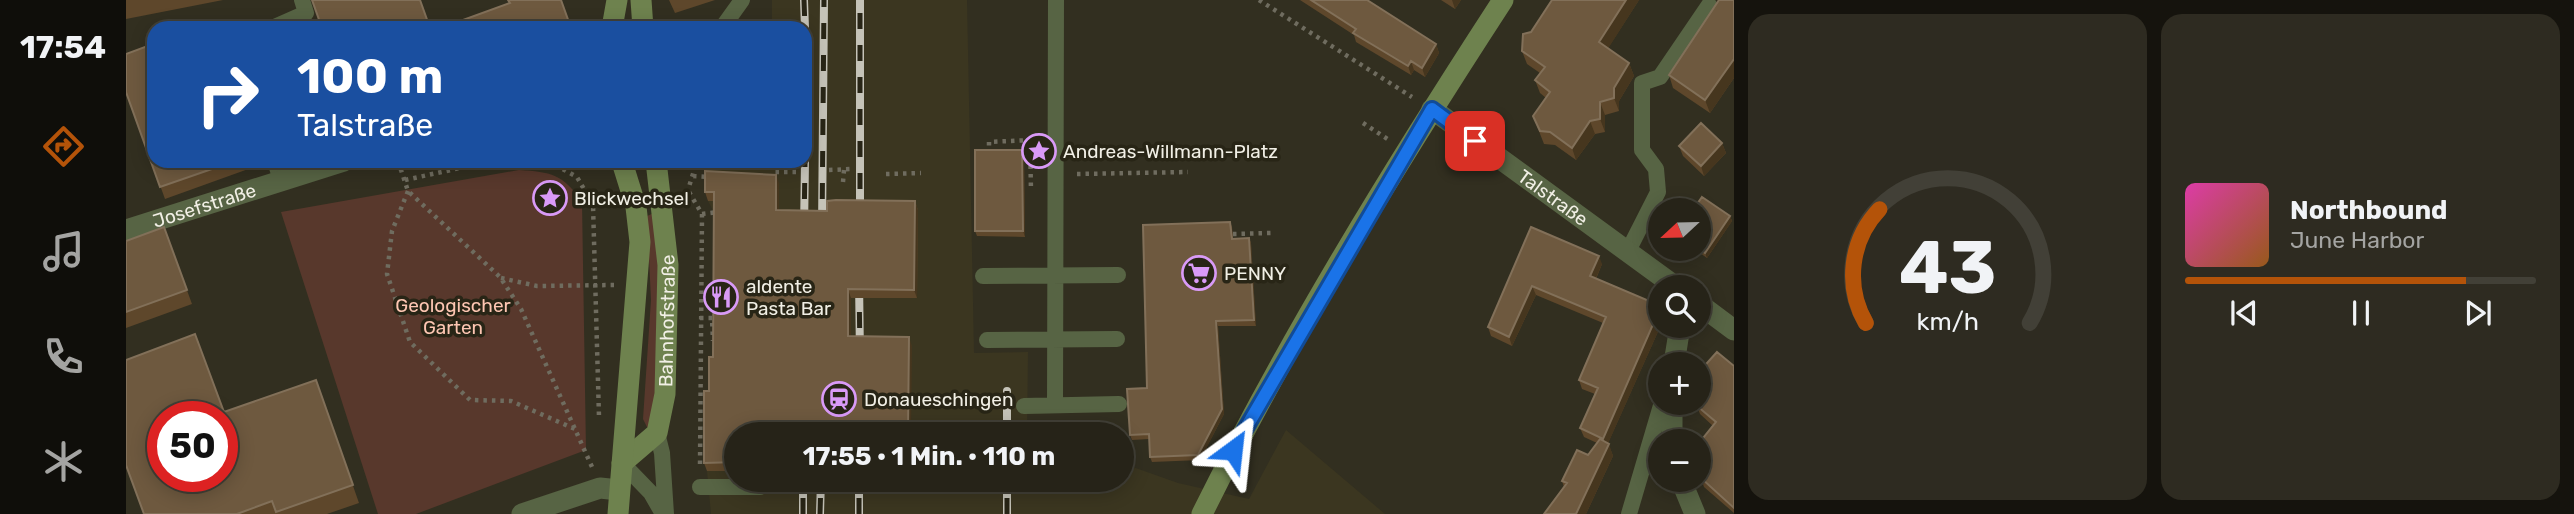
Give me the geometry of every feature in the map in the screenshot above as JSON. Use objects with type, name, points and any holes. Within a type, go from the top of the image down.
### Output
[{"type":"main road","points":[[613,21],[617,0]]},
{"type":"main road","points":[[640,0],[642,21]]},
{"type":"main road","points":[[1202,514],[1280,367],[1432,109],[1503,0]]},
{"type":"main road","name":"Bahnhofstraße","points":[[618,514],[609,489],[622,463],[640,242],[636,207],[624,168]]},
{"type":"main road","name":"Bahnhofstraße","points":[[657,168],[668,265],[665,394],[657,433]]},
{"type":"main road","points":[[622,463],[657,433]]},
{"type":"street","name":"Talstraße","points":[[1432,109],[1659,275]]},
{"type":"street","name":"Josefstraße","points":[[126,230],[278,171],[298,168]]},
{"type":"street","points":[[1711,313],[1734,330]]},
{"type":"street","points":[[522,514],[609,489]]},
{"type":"street","points":[[1686,492],[1695,514]]},
{"type":"lane","points":[[288,21],[306,13],[302,0]]},
{"type":"lane","points":[[727,21],[742,0]]},
{"type":"lane","points":[[1055,405],[1056,0]]},
{"type":"lane","points":[[1627,253],[1658,192],[1656,169],[1642,150],[1642,83],[1660,78],[1709,5]]},
{"type":"lane","points":[[983,276],[1118,275]]},
{"type":"lane","points":[[987,340],[1117,339]]},
{"type":"lane","points":[[1024,405],[1119,404]]},
{"type":"lane","points":[[1629,514],[1658,415]]},
{"type":"lane","points":[[657,433],[662,453],[665,514]]},
{"type":"lane","points":[[622,463],[651,493],[665,514]]},
{"type":"lane","points":[[700,487],[724,487]]},
{"type":"path","points":[[1259,0],[1432,109]]},
{"type":"path","points":[[989,162],[989,142],[1056,139]]},
{"type":"path","points":[[1012,140],[1013,152]]},
{"type":"path","points":[[401,168],[408,191],[500,277],[521,309],[576,429],[609,489]]},
{"type":"path","points":[[405,180],[460,168]]},
{"type":"path","points":[[561,168],[577,177],[593,205],[599,420]]},
{"type":"path","points":[[829,170],[852,169]]},
{"type":"path","points":[[843,182],[844,170]]},
{"type":"path","points":[[774,183],[774,172],[799,172]]},
{"type":"path","points":[[1056,175],[1188,172]]},
{"type":"path","points":[[886,174],[920,173]]},
{"type":"path","points":[[900,174],[901,183]]},
{"type":"path","points":[[693,176],[716,177]]},
{"type":"path","points":[[408,191],[392,231],[387,274],[410,342],[470,400],[511,401],[576,429]]},
{"type":"path","points":[[689,192],[702,214],[700,452]]},
{"type":"path","points":[[593,205],[614,205],[614,212]]},
{"type":"path","points":[[702,214],[721,212]]},
{"type":"path","points":[[1233,234],[1271,233]]},
{"type":"path","points":[[500,277],[537,286],[597,285]]},
{"type":"path","points":[[700,317],[712,318],[715,341],[701,341]]},
{"type":"shaded area","points":[[772,0],[967,0],[974,353],[1028,352],[1027,422],[724,422],[724,492],[1134,492],[1134,467],[1178,483],[1249,499],[1286,430],[1385,514],[711,514],[707,471],[716,365],[717,218],[708,201],[708,168],[812,168],[812,21],[772,21]]},
{"type":"green space","name":"Geologischer Garten","points":[[519,170],[555,176],[569,185],[582,202],[586,450],[416,514],[378,514],[281,212]]},
{"type":"green space","points":[[654,213],[661,323],[658,380],[648,429],[643,419],[651,300],[647,216]]},
{"type":"building","points":[[312,0],[420,0],[428,21],[320,21]]},
{"type":"building","points":[[508,0],[561,0],[568,21],[460,21],[510,3]]},
{"type":"building","points":[[1311,0],[1367,0],[1436,44],[1422,68],[1411,61],[1408,66],[1353,33],[1356,29]]},
{"type":"building","points":[[1552,0],[1626,0],[1599,42],[1629,63],[1614,88],[1614,98],[1600,102],[1600,119],[1590,121],[1572,148],[1550,132],[1540,131],[1533,116],[1550,92],[1535,80],[1545,67],[1522,51],[1523,34],[1531,32]]},
{"type":"building","points":[[1719,0],[1734,0],[1734,59],[1705,100],[1669,75]]},
{"type":"building","points":[[147,46],[147,151],[126,92],[126,54]]},
{"type":"building","points":[[1701,123],[1722,143],[1701,166],[1679,146]]},
{"type":"building","points":[[975,150],[1022,150],[1023,231],[975,231]]},
{"type":"building","points":[[153,168],[215,168],[160,187]]},
{"type":"building","points":[[705,171],[776,175],[776,210],[827,211],[827,201],[836,200],[915,201],[914,290],[848,289],[848,336],[909,337],[908,422],[724,422],[724,462],[704,463],[704,391],[709,391],[709,357],[713,357],[714,192],[705,192]]},
{"type":"building","points":[[1712,204],[1730,216],[1712,243]]},
{"type":"building","points":[[1230,222],[1232,239],[1249,238],[1254,320],[1216,321],[1222,409],[1198,455],[1150,457],[1149,434],[1134,435],[1134,422],[1129,422],[1127,389],[1147,388],[1143,225]]},
{"type":"building","points":[[164,227],[187,290],[126,312],[126,241]]},
{"type":"building","points":[[1531,227],[1599,256],[1590,276],[1648,301],[1648,336],[1603,439],[1580,428],[1598,388],[1579,380],[1606,317],[1532,286],[1509,337],[1488,327]]},
{"type":"building","points":[[195,334],[220,401],[147,401],[147,492],[238,492],[238,407],[316,380],[353,485],[276,512],[272,501],[237,514],[144,514],[126,465],[126,360]]},
{"type":"building","points":[[1717,352],[1734,366],[1734,508],[1711,487],[1710,429],[1716,422],[1708,415],[1711,415],[1711,359]]},
{"type":"building","points":[[1600,439],[1609,444],[1576,514],[1544,514],[1567,483],[1562,481],[1577,450],[1588,455]]},
{"type":"railway","points":[[804,0],[805,21]]},
{"type":"railway","points":[[822,231],[824,0]]},
{"type":"railway","points":[[860,0],[860,221]]},
{"type":"railway","points":[[804,231],[805,168]]},
{"type":"railway","points":[[859,280],[860,357]]},
{"type":"railway","points":[[1007,391],[1007,422]]},
{"type":"railway","points":[[803,492],[803,514]]},
{"type":"railway","points":[[820,514],[821,492]]},
{"type":"railway","points":[[859,492],[859,514]]},
{"type":"railway","points":[[1007,492],[1007,514]]},
{"type":"place","name":"Andreas-Willmann-Platz","points":[[1039,151]]},
{"type":"place","name":"Blickwechsel","points":[[550,198]]},
{"type":"place","name":"PENNY","points":[[1199,273]]},
{"type":"place","name":"aldente Pasta Bar","points":[[721,297]]},
{"type":"place","name":"Donaueschingen","points":[[839,399]]},
{"type":"route","points":[[1233,450],[1432,109],[1475,141]]}]
